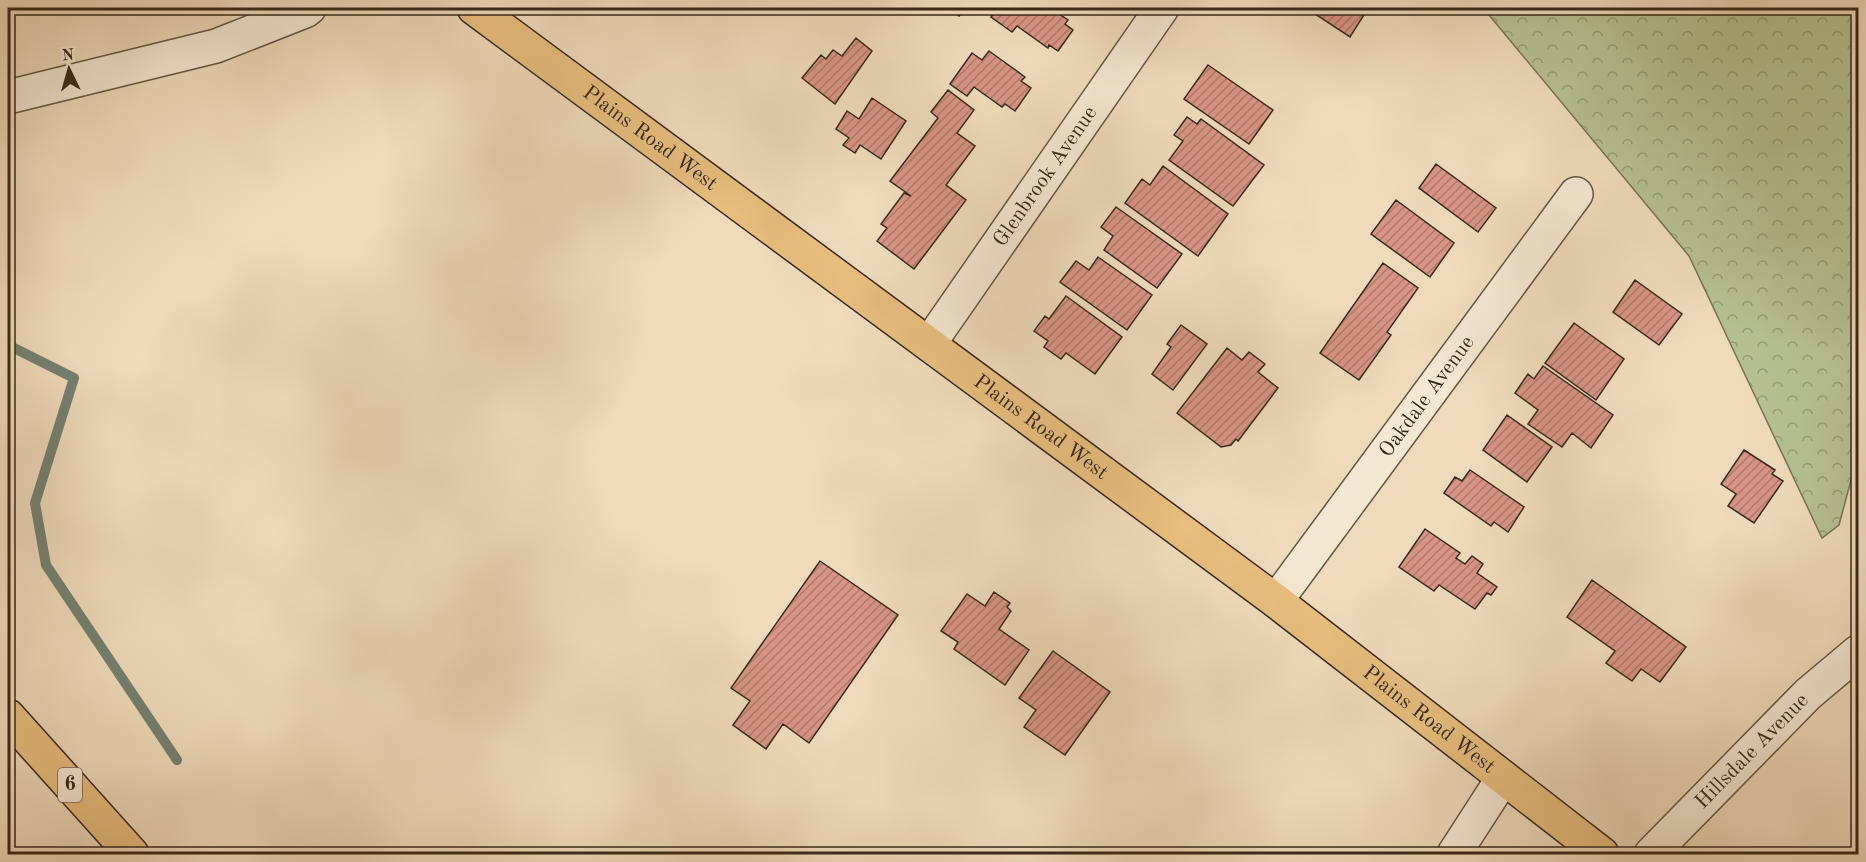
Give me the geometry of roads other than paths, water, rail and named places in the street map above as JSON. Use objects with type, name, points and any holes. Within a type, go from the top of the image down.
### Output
[{"type":"main road","name":"Plains Road West","points":[[474,8],[1276,601],[1602,855]]},
{"type":"main road","name":"6","points":[[8,716],[132,855]]},
{"type":"street","points":[[8,97],[216,46],[309,8]]},
{"type":"street","name":"Glenbrook Avenue","points":[[929,344],[1162,8]]},
{"type":"street","name":"Oakdale Avenue","points":[[1276,601],[1576,194]]},
{"type":"street","name":"Hillsdale Avenue","points":[[1651,855],[1808,694],[1858,652]]},
{"type":"street","points":[[1454,855],[1503,778]]},
{"type":"waterway","points":[[8,345],[74,378],[35,503],[46,565],[177,760]]}]
